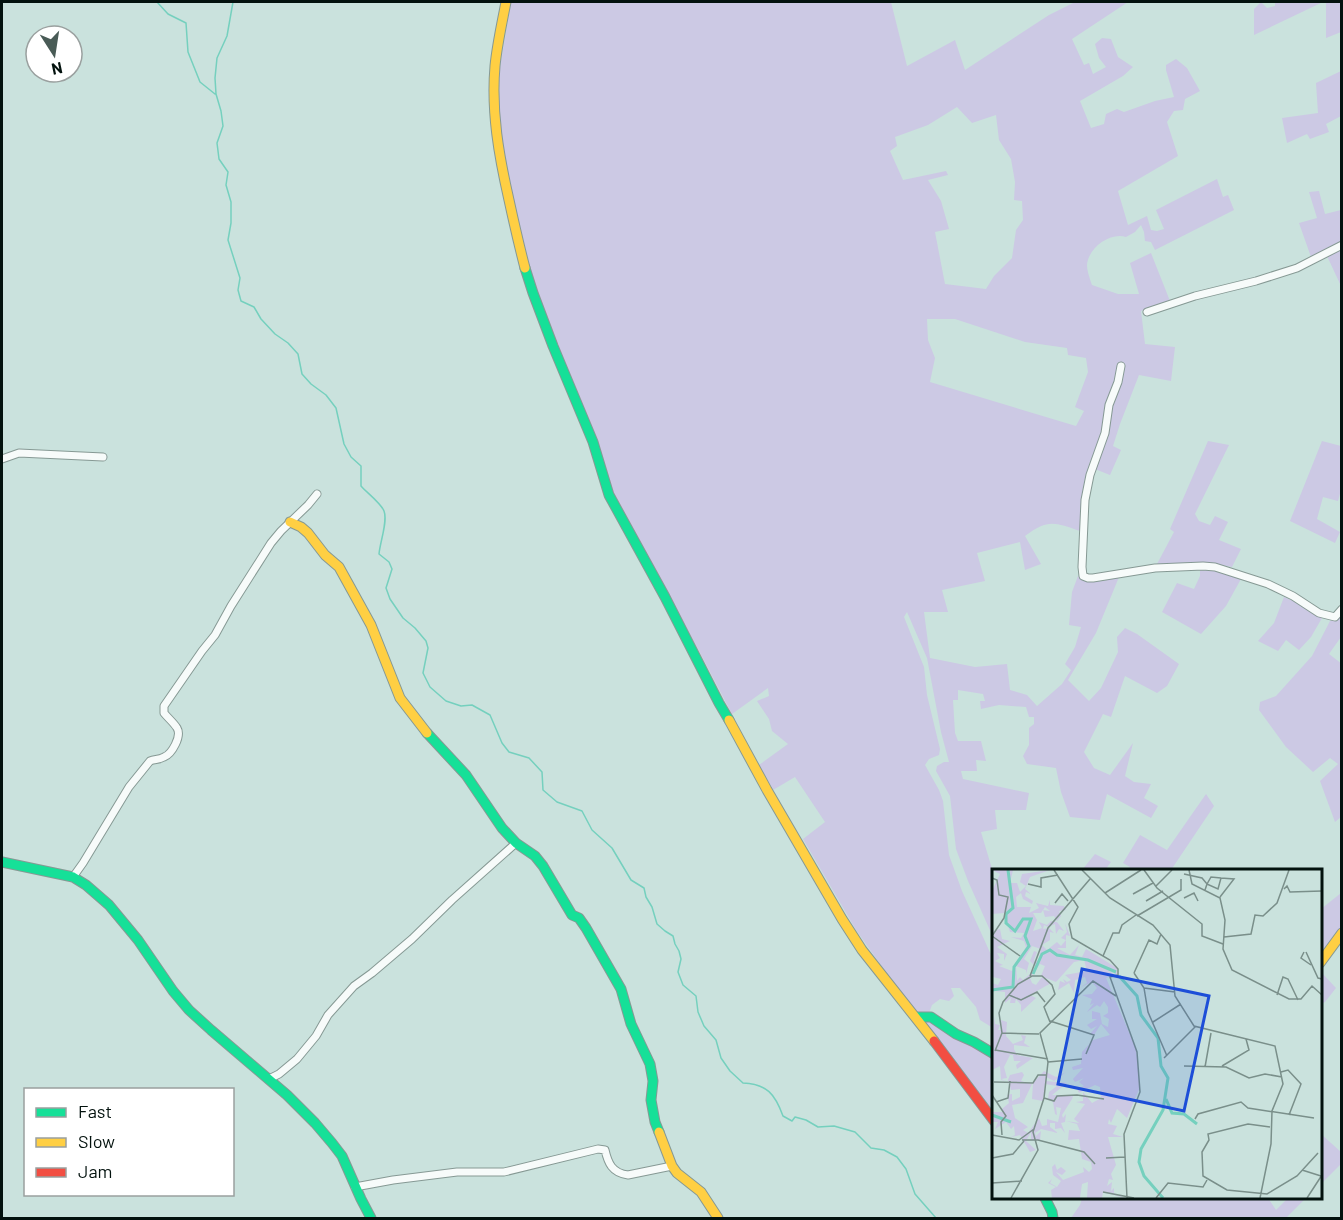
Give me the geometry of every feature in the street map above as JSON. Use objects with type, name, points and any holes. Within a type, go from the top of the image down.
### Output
[{"type":"street","points":[[506,2],[495,64],[495,107],[500,154],[519,246],[533,293],[553,346],[593,442],[609,495],[665,597],[719,703],[842,919],[862,950],[916,1017],[992,1120]]},
{"type":"street","points":[[1147,312],[1195,296],[1297,268],[1341,245]]},
{"type":"street","points":[[1121,366],[1118,382],[1109,405],[1105,433],[1090,475],[1085,500],[1083,576],[1093,578],[1155,568],[1215,567],[1268,584],[1329,617],[1335,617],[1341,609]]},
{"type":"street","points":[[2,459],[19,453],[103,457]]},
{"type":"street","points":[[73,877],[138,775],[150,761],[166,757],[173,748],[179,732],[164,713],[164,706],[215,635],[262,556],[276,537],[317,494]]},
{"type":"street","points":[[290,522],[308,533],[325,555],[339,567],[371,625],[399,698],[429,736],[466,775],[502,828],[516,843],[535,856],[572,915],[579,918],[586,928],[621,989],[631,1024],[650,1064],[653,1082],[651,1100],[655,1122],[672,1166],[677,1173],[701,1192],[718,1218]]},
{"type":"street","points":[[270,1079],[297,1059],[316,1036],[328,1016],[354,986],[372,974],[412,939],[516,843]]},
{"type":"street","points":[[2,862],[73,877],[108,903],[179,999],[205,1025],[270,1079],[319,1128],[342,1155],[370,1218]]},
{"type":"street","points":[[1322,960],[1341,933]]},
{"type":"street","points":[[916,1017],[931,1017],[992,1053]]},
{"type":"street","points":[[355,1187],[457,1172],[504,1172],[598,1149],[605,1150],[606,1159],[623,1175],[672,1166]]},
{"type":"street","points":[[1046,1199],[1053,1218]]},
{"type":"shaded area","points":[[511,2],[891,2],[907,66],[955,40],[965,70],[1049,15],[1075,2],[1128,2],[1072,39],[1084,65],[1089,63],[1093,74],[1106,67],[1099,58],[1095,44],[1102,38],[1111,39],[1118,57],[1133,67],[1123,76],[1080,101],[1091,128],[1104,124],[1106,114],[1117,109],[1124,112],[1174,97],[1166,65],[1176,59],[1187,68],[1200,91],[1185,99],[1183,110],[1174,111],[1167,122],[1178,156],[1118,191],[1128,225],[1147,216],[1151,230],[1157,231],[1164,229],[1156,210],[1217,179],[1223,197],[1228,195],[1234,210],[1155,250],[1151,242],[1145,241],[1141,225],[1126,237],[1113,237],[1101,243],[1091,253],[1087,265],[1092,285],[1118,294],[1139,294],[1130,263],[1151,253],[1170,301],[1141,311],[1145,344],[1175,347],[1171,381],[1139,375],[1113,446],[1121,450],[1110,475],[1095,469],[1109,413],[1085,478],[1080,531],[1051,524],[1040,527],[1025,536],[1041,564],[1025,570],[1020,542],[977,553],[985,581],[942,590],[948,612],[924,612],[930,658],[975,667],[1007,664],[1010,690],[1027,695],[1037,706],[1062,684],[1071,670],[1065,664],[1075,647],[1081,627],[1069,625],[1072,592],[1078,576],[1092,582],[1119,577],[1096,633],[1068,680],[1089,701],[1101,688],[1118,652],[1117,637],[1125,628],[1179,664],[1167,686],[1157,693],[1125,676],[1111,717],[1103,714],[1084,752],[1094,768],[1110,775],[1133,743],[1125,776],[1134,782],[1151,784],[1144,798],[1158,806],[1151,818],[1107,794],[1100,820],[1070,817],[1056,768],[1027,764],[1023,756],[1029,745],[1029,728],[1034,724],[1034,717],[1029,717],[1026,707],[999,705],[981,709],[980,701],[985,701],[983,694],[958,690],[958,700],[953,700],[955,733],[958,741],[981,741],[986,761],[976,760],[977,771],[961,771],[963,779],[1029,793],[1026,810],[995,810],[997,829],[981,832],[992,869],[992,935],[956,849],[950,796],[936,771],[937,766],[949,762],[927,658],[907,612],[904,617],[924,667],[927,695],[940,749],[939,755],[929,759],[925,765],[943,801],[949,855],[962,891],[992,957],[992,1027],[980,1020],[976,1007],[960,988],[951,988],[954,996],[949,1001],[940,999],[932,1005],[929,1013],[917,1012],[856,930],[803,839],[825,822],[795,777],[773,790],[759,765],[788,744],[772,731],[769,719],[757,701],[769,696],[768,688],[732,714],[603,472],[567,382],[520,244],[501,153],[497,85]],"holes":[[[957,107],[972,123],[996,115],[999,140],[1011,159],[1015,182],[1014,200],[1022,201],[1023,220],[1016,230],[1012,258],[994,276],[986,289],[945,284],[935,232],[949,229],[941,201],[928,180],[948,175],[946,171],[903,180],[890,151],[897,146],[895,137],[928,125]],[[927,319],[955,319],[1025,342],[1067,348],[1068,355],[1086,358],[1088,372],[1075,407],[1084,411],[1076,426],[930,382],[935,358],[928,340]],[[1121,375],[1120,386],[1111,405]]]},
{"type":"shaded area","points":[[1261,2],[1267,8],[1275,6],[1275,2],[1323,2],[1254,35],[1254,9]]},
{"type":"shaded area","points":[[1326,2],[1342,2],[1341,32],[1326,38]]},
{"type":"shaded area","points":[[1341,71],[1341,116],[1326,124],[1329,132],[1310,139],[1307,134],[1287,143],[1282,118],[1318,113],[1316,83]]},
{"type":"shaded area","points":[[1319,191],[1325,214],[1341,210],[1341,242],[1311,257],[1299,223],[1317,218],[1309,192]]},
{"type":"shaded area","points":[[1341,249],[1341,286],[1327,256]]},
{"type":"shaded area","points":[[1208,441],[1229,445],[1195,514],[1199,521],[1210,525],[1215,516],[1228,522],[1219,540],[1241,549],[1232,567],[1207,562],[1157,564],[1174,532],[1170,529]]},
{"type":"shaded area","points":[[1322,441],[1341,446],[1341,490],[1338,501],[1323,497],[1317,519],[1340,532],[1335,543],[1290,521]]},
{"type":"shaded area","points":[[1200,570],[1217,571],[1241,579],[1226,606],[1201,634],[1162,612],[1177,583],[1194,589],[1200,576]]},
{"type":"shaded area","points":[[1284,597],[1322,618],[1311,637],[1299,650],[1286,640],[1278,651],[1258,641],[1274,623]]},
{"type":"shaded area","points":[[1341,613],[1341,637],[1329,654],[1342,664],[1342,816],[1335,822],[1320,781],[1338,764],[1330,758],[1313,772],[1286,747],[1259,710],[1260,702],[1276,696],[1312,656],[1330,621],[1338,618]]},
{"type":"shaded area","points":[[1206,794],[1214,806],[1172,869],[1129,869],[1130,867],[1123,863],[1140,835],[1167,850]]},
{"type":"shaded area","points":[[1095,854],[1111,862],[1106,869],[1083,869]]},
{"type":"shaded area","points":[[1341,893],[1341,928],[1322,956],[1322,908]]},
{"type":"shaded area","points":[[1322,973],[1336,988],[1322,1004]]},
{"type":"shaded area","points":[[925,1018],[992,1056],[992,1113],[921,1019]]},
{"type":"shaded area","points":[[1322,1135],[1341,1152],[1342,1163],[1322,1183]]},
{"type":"shaded area","points":[[1082,1199],[1269,1199],[1276,1210],[1287,1199],[1305,1199],[1286,1218],[1071,1218]]},
{"type":"waterway","points":[[157,2],[168,14],[186,23],[188,52],[200,82],[215,94]]},
{"type":"waterway","points":[[233,2],[227,36],[217,58],[215,78],[223,126],[217,143],[219,159],[228,172],[226,185],[231,202],[228,240],[240,278],[238,290],[241,301],[254,307],[261,319],[275,334],[298,354],[302,374],[326,395],[336,408],[344,444],[351,457],[361,466],[361,486],[384,511],[379,554],[389,562],[392,569],[386,588],[390,599],[403,618],[426,641],[428,648],[423,673],[430,687],[446,701],[461,706],[472,705],[490,715],[502,743],[509,752],[529,758],[542,772],[543,790],[557,802],[582,811],[592,830],[612,848],[631,880],[644,888],[657,924],[673,936],[681,959],[678,972],[683,985],[696,996],[698,1012],[704,1026],[716,1040],[721,1058],[730,1071],[743,1083],[758,1085],[769,1092],[777,1102],[783,1116],[792,1121],[795,1117],[818,1127],[834,1126],[855,1132],[871,1148],[884,1150],[897,1157],[906,1169],[915,1194],[936,1218]]},
{"type":"traffic: fast","points":[[525,268],[553,346],[593,442],[609,495],[729,720]]},
{"type":"traffic: fast","points":[[427,733],[466,775],[502,828],[516,843],[535,856],[572,915],[579,918],[586,928],[621,989],[631,1024],[650,1064],[653,1081],[651,1100],[659,1132]]},
{"type":"traffic: fast","points":[[2,862],[73,877],[109,905],[138,940],[189,1010],[287,1095],[332,1143],[342,1156],[371,1218]]},
{"type":"traffic: fast","points":[[916,1017],[931,1017],[956,1034],[992,1053]]},
{"type":"traffic: fast","points":[[1046,1199],[1053,1218]]},
{"type":"traffic: slow","points":[[506,2],[495,66],[495,117],[502,167],[525,268]]},
{"type":"traffic: slow","points":[[290,522],[308,533],[325,555],[339,567],[371,625],[400,698],[427,733]]},
{"type":"traffic: slow","points":[[729,720],[842,919],[862,950],[934,1041]]},
{"type":"traffic: slow","points":[[1322,960],[1342,933]]},
{"type":"traffic: slow","points":[[659,1132],[672,1166],[677,1173],[701,1192],[718,1218]]},
{"type":"traffic: jam","points":[[934,1041],[992,1118]]}]
